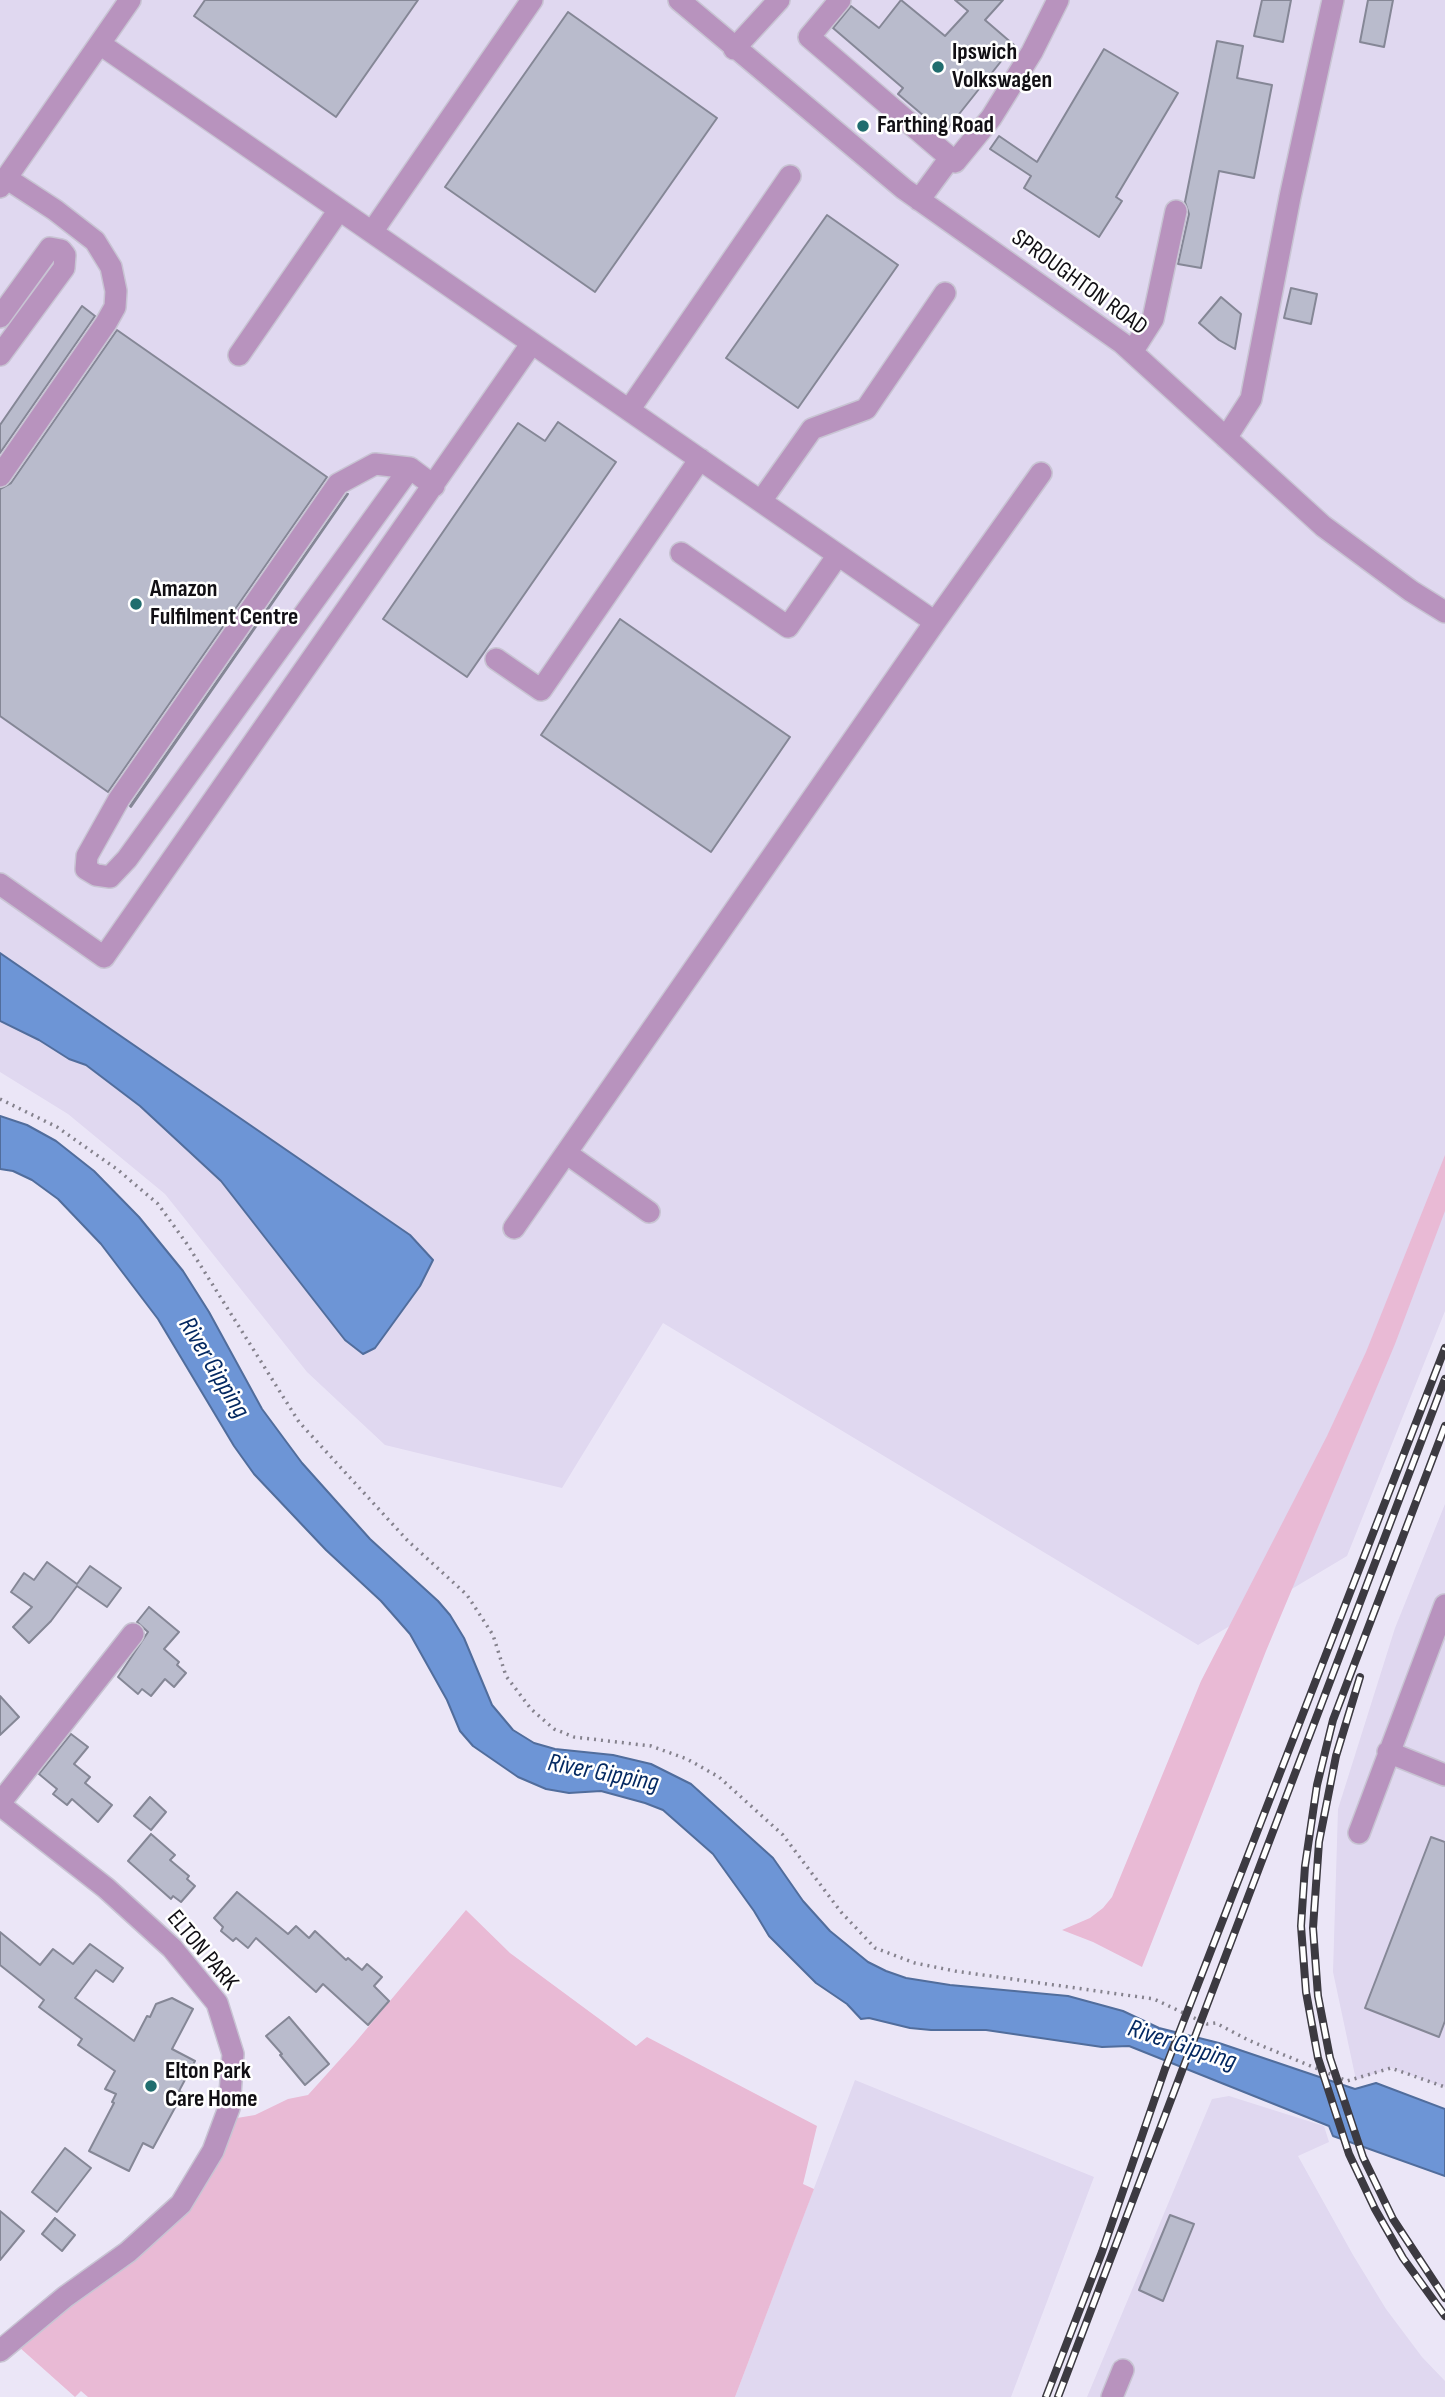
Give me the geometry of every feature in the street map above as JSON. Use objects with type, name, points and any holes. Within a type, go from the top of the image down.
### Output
[{"type":"street","points":[[0,476],[106,323],[115,307],[116,290],[111,267],[95,241],[55,210],[3,183],[130,0]]},
{"type":"street","points":[[372,232],[532,0]]},
{"type":"street","name":"SPROUGHTON ROAD","points":[[679,0],[734,49],[919,200],[1122,343],[1323,526],[1411,591],[1445,612]]},
{"type":"street","points":[[841,0],[809,37],[955,162],[990,118],[1032,52],[1058,0]]},
{"type":"street","points":[[1226,439],[1251,399],[1290,197],[1333,0]]},
{"type":"street","points":[[734,49],[771,3]]},
{"type":"street","points":[[100,44],[935,622]]},
{"type":"street","points":[[919,200],[950,158]]},
{"type":"street","points":[[629,410],[790,176]]},
{"type":"street","points":[[239,355],[339,210]]},
{"type":"street","points":[[1132,352],[1153,319],[1176,211]]},
{"type":"street","points":[[0,317],[50,248],[61,250],[65,255],[64,268],[0,355]]},
{"type":"street","points":[[761,502],[812,429],[866,409],[945,293]]},
{"type":"street","points":[[0,884],[104,957],[532,344]]},
{"type":"street","points":[[496,659],[541,690],[700,459]]},
{"type":"street","points":[[410,468],[127,859],[110,877],[96,875],[86,869],[87,856],[119,799],[338,484],[375,464],[410,468],[434,486]]},
{"type":"street","points":[[514,1228],[1041,473]]},
{"type":"street","points":[[681,553],[788,627],[838,555]]},
{"type":"street","points":[[566,1153],[649,1212]]},
{"type":"street","points":[[1359,1833],[1445,1605]]},
{"type":"street","points":[[0,1804],[133,1634]]},
{"type":"street","points":[[1388,1752],[1445,1774]]},
{"type":"street","name":"ELTON PARK","points":[[0,1804],[106,1888],[172,1948],[217,2003],[233,2054],[229,2108],[213,2151],[181,2204],[128,2252],[65,2297],[0,2351]]},
{"type":"street","points":[[1112,2397],[1123,2370]]},
{"type":"path","points":[[0,1099],[57,1126],[118,1170],[158,1204],[187,1244],[299,1422],[408,1541],[467,1595],[493,1635],[506,1676],[531,1709],[554,1729],[574,1737],[652,1746],[687,1759],[719,1777],[783,1835],[841,1912],[875,1948],[915,1963],[956,1971],[1154,1999],[1207,2024],[1226,2028],[1248,2040],[1347,2081],[1391,2068],[1445,2087]]},
{"type":"shaded area","points":[[0,0],[1445,0],[1445,1311],[1347,1556],[1198,1645],[663,1323],[562,1488],[385,1445],[307,1372],[165,1194],[68,1114],[0,1072]]},
{"type":"shaded area","points":[[1445,1155],[1445,1211],[1395,1344],[1266,1651],[1142,1967],[1093,1942],[1062,1930],[1090,1918],[1112,1897],[1201,1681],[1327,1436],[1366,1352]]},
{"type":"shaded area","points":[[1445,1504],[1445,2087],[1391,2068],[1356,2080],[1333,1972],[1338,1809],[1395,1628]]},
{"type":"shaded area","points":[[466,1910],[510,1953],[636,2046],[647,2037],[817,2126],[803,2184],[814,2189],[735,2397],[88,2397],[81,2391],[75,2397],[10,2339],[212,2167],[237,2118],[255,2115],[288,2099],[308,2095]]},
{"type":"shaded area","points":[[855,2080],[1094,2177],[1011,2397],[735,2397]]},
{"type":"shaded area","points":[[1229,2096],[1324,2126],[1329,2142],[1298,2156],[1386,2309],[1422,2357],[1445,2381],[1445,2397],[1087,2397],[1212,2099]]},
{"type":"water","points":[[0,953],[410,1235],[433,1260],[420,1286],[375,1348],[363,1354],[345,1340],[221,1181],[140,1106],[86,1065],[69,1059],[39,1040],[0,1021]]},
{"type":"water","name":"River Gipping","points":[[0,1116],[27,1125],[56,1141],[94,1171],[139,1217],[183,1271],[209,1312],[262,1409],[302,1463],[370,1539],[450,1615],[464,1638],[492,1705],[513,1730],[534,1743],[555,1749],[613,1755],[651,1764],[691,1784],[773,1858],[803,1901],[830,1931],[868,1962],[886,1971],[906,1978],[950,1985],[1068,1996],[1123,2011],[1159,2028],[1219,2043],[1355,2089],[1376,2083],[1445,2109],[1445,2176],[1333,2136],[1329,2126],[1129,2046],[1102,2047],[986,2030],[910,2028],[869,2018],[861,2019],[847,2004],[816,1983],[769,1936],[713,1854],[663,1810],[601,1791],[569,1793],[546,1789],[518,1777],[473,1746],[460,1731],[447,1700],[410,1634],[381,1601],[326,1550],[254,1474],[234,1446],[158,1319],[101,1244],[58,1199],[32,1180],[13,1171],[0,1169]]},
{"type":"building","points":[[205,0],[418,0],[336,117],[194,16]]},
{"type":"building","name":"Ipswich Volkswagen","points":[[901,0],[945,36],[968,11],[955,0],[1003,0],[985,20],[1014,45],[944,133],[898,94],[903,88],[833,28],[851,6],[879,28]]},
{"type":"building","points":[[1262,0],[1291,0],[1283,42],[1254,36]]},
{"type":"building","points":[[1368,0],[1393,0],[1384,47],[1360,42]]},
{"type":"building","points":[[568,12],[717,118],[595,292],[445,187]]},
{"type":"building","points":[[1217,41],[1243,46],[1237,78],[1272,85],[1254,178],[1219,171],[1201,268],[1178,264],[1189,214],[1185,202]]},
{"type":"building","points":[[1104,49],[1178,93],[1116,197],[1122,201],[1099,237],[1024,188],[1031,176],[990,149],[999,136],[1037,162]]},
{"type":"building","points":[[827,215],[898,265],[798,408],[726,358]]},
{"type":"building","points":[[1291,288],[1317,294],[1311,324],[1284,318]]},
{"type":"building","points":[[1221,297],[1241,314],[1235,349],[1199,323]]},
{"type":"building","points":[[82,306],[95,316],[0,453],[0,425]]},
{"type":"building","name":"Amazon Fulfilment Centre","points":[[117,330],[327,477],[108,792],[0,716],[0,489],[11,483]]},
{"type":"building","points":[[558,422],[616,462],[467,677],[383,619],[518,423],[545,441]]},
{"type":"building","points":[[348,494],[131,807],[130,806]]},
{"type":"building","points":[[620,619],[790,737],[711,852],[541,735]]},
{"type":"building","points":[[47,1562],[77,1584],[90,1566],[121,1588],[107,1607],[77,1586],[51,1621],[29,1643],[13,1627],[32,1607],[11,1592],[24,1573],[34,1580]]},
{"type":"building","points":[[149,1607],[179,1632],[164,1649],[179,1662],[177,1665],[186,1673],[174,1687],[165,1679],[151,1696],[142,1689],[138,1694],[118,1677],[148,1632],[137,1622]]},
{"type":"building","points":[[0,1696],[19,1717],[0,1735]]},
{"type":"building","points":[[71,1734],[88,1747],[74,1764],[90,1777],[85,1783],[112,1805],[98,1822],[72,1799],[67,1805],[53,1794],[57,1789],[39,1774]]},
{"type":"building","points":[[150,1797],[166,1812],[151,1830],[134,1816]]},
{"type":"building","points":[[151,1834],[175,1855],[170,1860],[189,1876],[187,1879],[195,1886],[181,1902],[173,1896],[171,1899],[128,1861]]},
{"type":"building","points":[[1431,1837],[1445,1842],[1445,2021],[1439,2037],[1365,2008]]},
{"type":"building","points":[[237,1892],[288,1934],[296,1926],[309,1938],[315,1931],[346,1960],[348,1958],[362,1970],[367,1964],[382,1977],[374,1986],[389,2001],[368,2025],[323,1984],[316,1992],[256,1938],[248,1948],[236,1938],[233,1941],[221,1931],[223,1927],[214,1918]]},
{"type":"building","points":[[0,1932],[40,1965],[53,1949],[73,1964],[90,1944],[123,1968],[113,1982],[96,1970],[75,1998],[134,2041],[156,2004],[172,1998],[193,2009],[172,2049],[195,2061],[179,2091],[183,2093],[153,2148],[143,2143],[129,2171],[89,2151],[114,2103],[112,2102],[116,2094],[105,2089],[115,2071],[78,2045],[82,2039],[39,2007],[44,2000],[0,1965]]},
{"type":"building","points":[[289,2017],[329,2064],[305,2085],[266,2036]]},
{"type":"building","points":[[65,2148],[91,2168],[57,2212],[32,2192]]},
{"type":"building","points":[[0,2211],[24,2231],[0,2260]]},
{"type":"building","points":[[1170,2215],[1194,2224],[1163,2301],[1139,2290]]},
{"type":"building","points":[[55,2218],[75,2235],[62,2251],[42,2234]]},
{"type":"railway","points":[[1046,2397],[1102,2252],[1165,2069],[1445,1348]]},
{"type":"railway","points":[[1058,2397],[1445,1379]]},
{"type":"railway","points":[[1445,1426],[1333,1720],[1317,1785],[1305,1866],[1301,1926],[1306,1992],[1318,2058],[1349,2154],[1375,2209],[1403,2258],[1445,2316]]},
{"type":"railway","points":[[1360,1677],[1336,1756],[1319,1842],[1313,1928],[1318,1996],[1330,2058],[1363,2157],[1393,2219],[1445,2298]]},
{"type":"place","name":"Ipswich Volkswagen","points":[[938,67]]},
{"type":"place","name":"Farthing Road","points":[[863,126]]},
{"type":"place","name":"Amazon Fulfilment Centre","points":[[136,604]]},
{"type":"place","name":"Elton Park Care Home","points":[[151,2086]]}]
